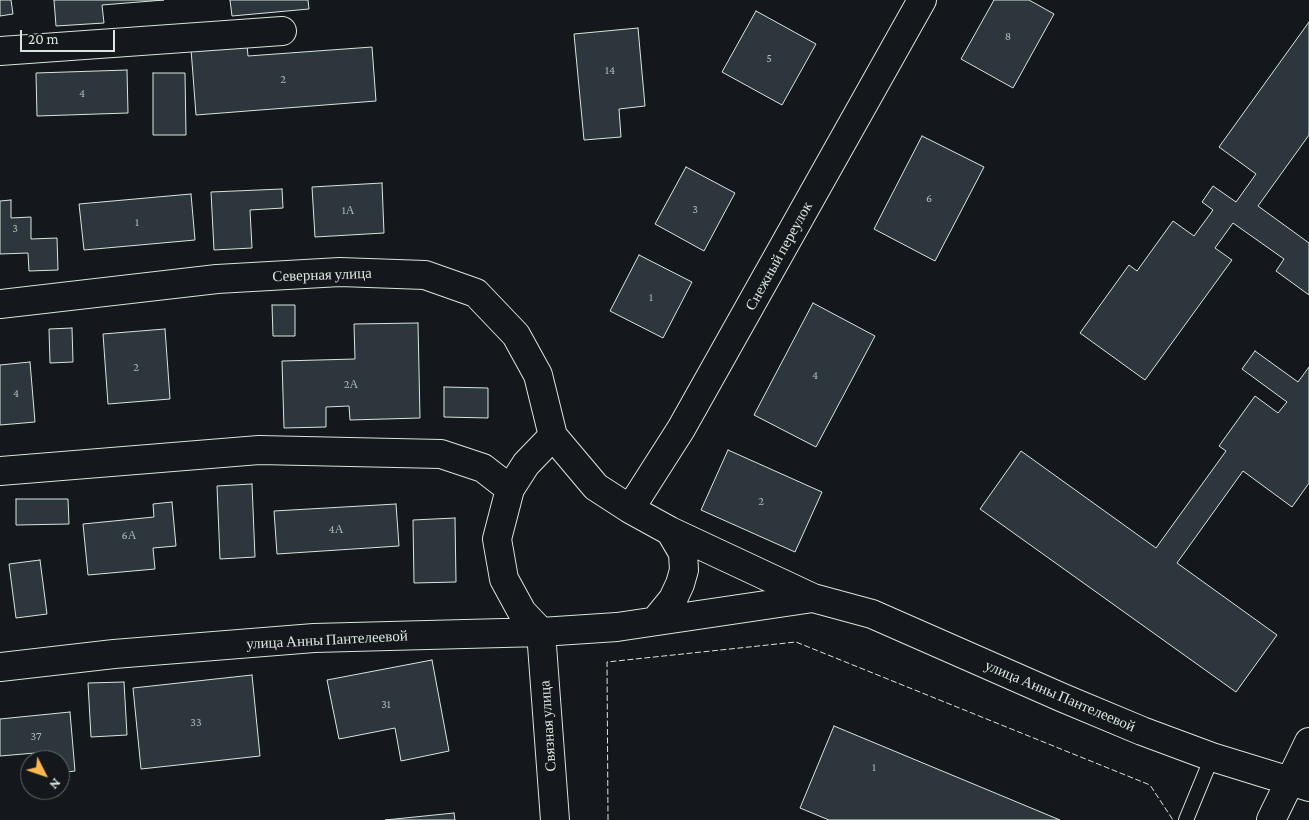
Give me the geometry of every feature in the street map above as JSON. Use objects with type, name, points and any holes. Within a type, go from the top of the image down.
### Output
[{"type":"street","name":"Снежный переулок","points":[[630,509],[681,429],[922,0]]},
{"type":"street","points":[[0,51],[282,31]]},
{"type":"street","name":"Северная улица","points":[[0,304],[217,279],[340,272],[425,275],[476,293],[516,335],[538,376],[553,436],[596,487],[630,509]]},
{"type":"street","points":[[541,632],[522,612],[504,579],[498,539],[510,489],[526,464],[553,436]]},
{"type":"street","points":[[0,471],[259,450],[441,454],[483,468],[510,489]]},
{"type":"street","name":"улица Анны Пантелеевой","points":[[630,509],[670,531],[813,598],[872,614],[1142,731],[1212,757],[1300,784]]},
{"type":"street","points":[[655,621],[673,599],[684,570],[682,553],[670,531]]},
{"type":"street","name":"улица Анны Пантелеевой","points":[[0,667],[114,654],[314,638],[541,632],[617,627],[813,598]]},
{"type":"street","name":"Связная улица","points":[[541,632],[555,820]]},
{"type":"street","points":[[1271,820],[1300,784],[1309,742]]},
{"type":"lane","points":[[1186,820],[1212,757]]},
{"type":"building","points":[[0,0],[11,0],[13,14],[0,16]]},
{"type":"building","points":[[54,0],[164,0],[102,5],[104,23],[56,26]]},
{"type":"building","points":[[230,0],[308,0],[309,9],[232,16]]},
{"type":"building","points":[[994,0],[1029,0],[1054,14],[1013,88],[961,59]]},
{"type":"building","points":[[756,11],[816,44],[782,105],[722,72]]},
{"type":"building","points":[[1309,22],[1309,135],[1258,206],[1309,243],[1309,295],[1276,271],[1284,259],[1233,223],[1215,248],[1232,260],[1145,380],[1080,333],[1129,265],[1137,271],[1173,221],[1194,236],[1213,210],[1202,202],[1213,186],[1236,202],[1256,174],[1219,147]]},
{"type":"building","points":[[638,28],[645,106],[619,109],[621,137],[584,140],[574,34]]},
{"type":"building","points":[[247,45],[248,56],[372,47],[376,101],[196,115],[191,49]]},
{"type":"building","points":[[127,70],[128,113],[37,116],[36,73]]},
{"type":"building","points":[[153,73],[185,73],[186,135],[153,135]]},
{"type":"building","points":[[922,136],[984,167],[935,261],[874,229]]},
{"type":"building","points":[[686,167],[735,193],[704,251],[655,224]]},
{"type":"building","points":[[382,183],[384,233],[315,237],[312,187]]},
{"type":"building","points":[[282,189],[283,208],[250,210],[252,248],[214,250],[211,192]]},
{"type":"building","points":[[191,194],[195,240],[84,250],[79,204]]},
{"type":"building","points":[[11,200],[11,218],[31,217],[31,239],[57,238],[58,270],[29,271],[28,253],[0,254],[0,201]]},
{"type":"building","points":[[639,255],[692,282],[663,338],[610,311]]},
{"type":"building","points":[[813,303],[875,336],[816,447],[754,415]]},
{"type":"building","points":[[272,305],[295,305],[295,336],[273,336]]},
{"type":"building","points":[[418,323],[420,418],[350,420],[349,406],[326,407],[326,427],[284,428],[282,361],[355,359],[354,324]]},
{"type":"building","points":[[72,328],[73,362],[50,363],[49,329]]},
{"type":"building","points":[[165,329],[170,399],[108,404],[103,334]]},
{"type":"building","points":[[1255,351],[1298,382],[1309,367],[1309,483],[1292,507],[1243,471],[1177,563],[1277,635],[1236,692],[980,509],[1021,451],[1156,548],[1226,451],[1219,446],[1255,396],[1278,413],[1287,402],[1242,369]]},
{"type":"building","points":[[30,362],[35,422],[0,425],[0,365]]},
{"type":"building","points":[[444,387],[488,388],[488,418],[444,417]]},
{"type":"building","points":[[728,450],[822,492],[795,552],[701,510]]},
{"type":"building","points":[[252,484],[255,557],[220,559],[217,486]]},
{"type":"building","points":[[16,499],[68,499],[69,524],[16,525]]},
{"type":"building","points":[[172,502],[176,546],[153,548],[155,569],[88,575],[83,524],[154,517],[153,504]]},
{"type":"building","points":[[396,504],[399,546],[277,554],[274,511]]},
{"type":"building","points":[[455,518],[456,582],[414,583],[413,520]]},
{"type":"building","points":[[40,560],[47,614],[16,618],[9,564]]},
{"type":"building","points":[[432,660],[449,751],[401,761],[395,728],[339,739],[327,680]]},
{"type":"building","points":[[252,675],[260,756],[141,769],[133,688]]},
{"type":"building","points":[[124,682],[127,735],[91,737],[88,683]]},
{"type":"building","points":[[70,712],[75,771],[70,772],[70,750],[20,750],[20,754],[0,756],[0,719]]},
{"type":"building","points":[[834,726],[1060,820],[829,820],[800,808]]},
{"type":"building","points":[[454,813],[455,820],[385,820]]},
{"type":"fence","points":[[608,820],[607,662],[796,642],[1150,785],[1173,820]]}]
